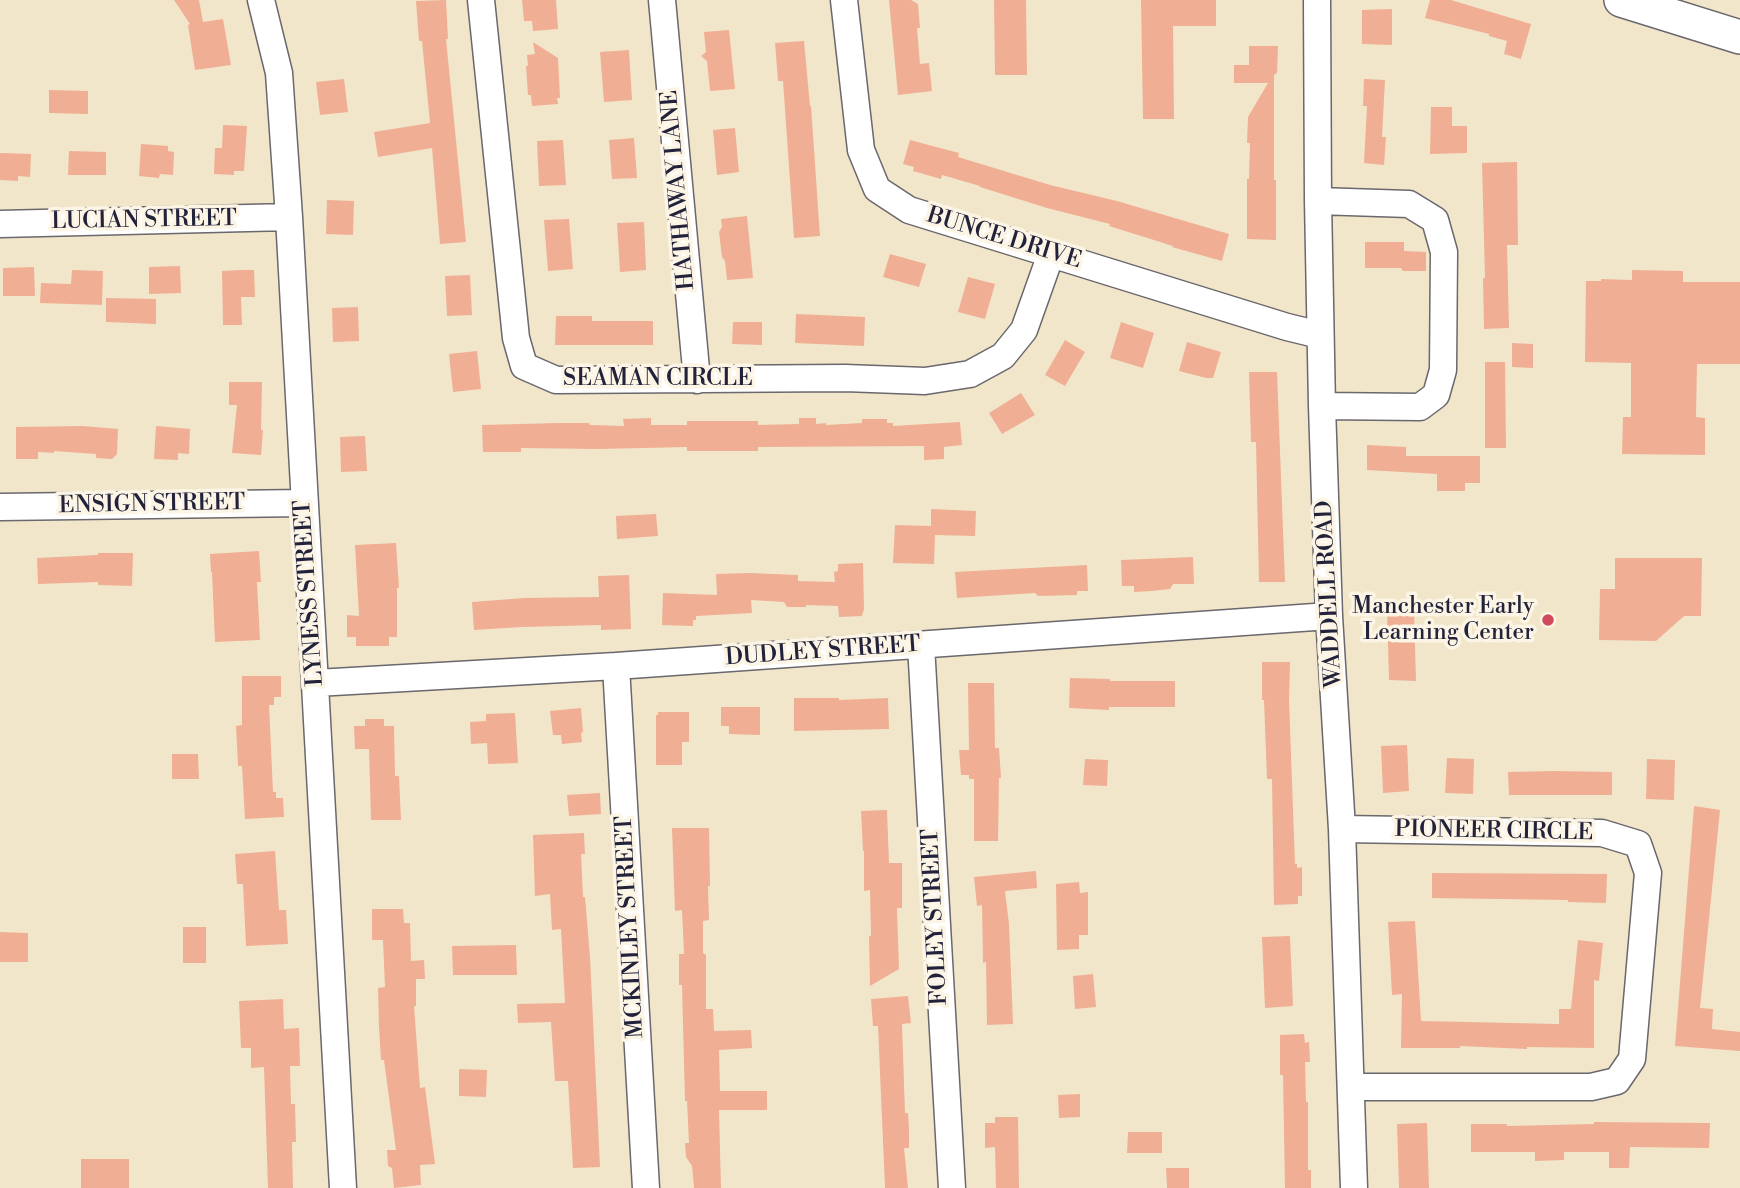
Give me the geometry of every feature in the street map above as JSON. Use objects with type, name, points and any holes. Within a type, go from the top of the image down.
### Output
[{"type":"main road","points":[[1621,0],[1740,37]]},
{"type":"street","name":"LYNESS STREET","points":[[261,0],[279,73],[343,1188]]},
{"type":"street","name":"SEAMAN CIRCLE","points":[[481,0],[516,338],[524,366],[556,380],[845,378],[925,381],[970,374],[1003,356],[1024,330],[1051,254]]},
{"type":"street","name":"HATHAWAY LANE","points":[[662,0],[697,380]]},
{"type":"street","name":"BUNCE DRIVE","points":[[844,0],[861,150],[877,189],[909,210],[1320,335]]},
{"type":"street","name":"WADDELL ROAD","points":[[1317,0],[1322,406],[1329,616],[1342,829],[1354,1188]]},
{"type":"street","points":[[1318,201],[1409,204],[1435,220],[1444,251],[1443,370],[1436,395],[1420,407],[1322,406]]},
{"type":"street","name":"LUCIAN STREET","points":[[0,224],[289,218]]},
{"type":"street","name":"ENSIGN STREET","points":[[0,507],[304,503]]},
{"type":"street","name":"DUDLEY STREET","points":[[316,682],[616,666],[1329,616]]},
{"type":"street","name":"FOLEY STREET","points":[[920,645],[952,1188]]},
{"type":"street","name":"MCKINLEY STREET","points":[[616,666],[646,1188]]},
{"type":"street","name":"PIONEER CIRCLE","points":[[1342,829],[1602,833],[1638,844],[1648,873],[1632,1059],[1617,1081],[1591,1087],[1351,1087]]},
{"type":"building","points":[[174,0],[199,0],[203,22],[223,19],[231,65],[195,70],[190,24]]},
{"type":"building","points":[[446,0],[446,39],[466,242],[440,244],[432,148],[378,157],[374,132],[430,123],[416,1]]},
{"type":"building","points":[[522,0],[556,0],[558,29],[533,31],[532,21],[524,21]]},
{"type":"building","points":[[889,0],[911,0],[918,4],[920,64],[929,63],[932,91],[898,95]]},
{"type":"building","points":[[994,0],[1026,0],[1027,75],[995,75]]},
{"type":"building","points":[[1141,0],[1216,0],[1216,26],[1173,26],[1174,119],[1143,119]]},
{"type":"building","points":[[1430,0],[1451,0],[1531,24],[1521,59],[1504,54],[1507,41],[1425,18]]},
{"type":"building","points":[[1392,9],[1392,45],[1362,44],[1362,10]]},
{"type":"building","points":[[729,30],[735,89],[710,91],[707,61],[701,56],[706,52],[704,32]]},
{"type":"building","points":[[804,41],[820,236],[794,238],[783,81],[778,81],[775,43]]},
{"type":"building","points":[[533,42],[558,58],[558,104],[532,106],[531,95],[528,95],[526,66],[527,55],[535,54]]},
{"type":"building","points":[[1249,46],[1278,46],[1277,73],[1274,75],[1276,240],[1247,239],[1250,143],[1247,143],[1248,117],[1268,83],[1234,83],[1234,65],[1249,65]]},
{"type":"building","points":[[629,50],[632,100],[604,102],[600,52]]},
{"type":"building","points":[[344,79],[348,112],[320,115],[316,82]]},
{"type":"building","points":[[1364,79],[1385,80],[1382,137],[1386,137],[1384,165],[1364,163],[1367,106],[1363,106]]},
{"type":"building","points":[[49,90],[88,91],[88,114],[49,113]]},
{"type":"building","points":[[1431,107],[1452,107],[1452,126],[1467,126],[1467,153],[1430,154]]},
{"type":"building","points":[[223,125],[247,126],[244,171],[234,171],[234,175],[214,174],[215,148],[222,148]]},
{"type":"building","points":[[735,128],[739,172],[717,175],[713,130]]},
{"type":"building","points":[[634,138],[637,178],[612,179],[609,140]]},
{"type":"building","points":[[563,140],[566,185],[539,186],[537,141]]},
{"type":"building","points":[[910,140],[959,153],[958,157],[1050,185],[1117,201],[1229,234],[1222,261],[1172,247],[1109,226],[1110,224],[1047,208],[980,186],[942,175],[941,179],[913,171],[914,167],[903,164]]},
{"type":"building","points":[[141,144],[168,146],[168,151],[174,152],[173,175],[160,174],[159,178],[139,176]]},
{"type":"building","points":[[69,151],[106,152],[106,175],[68,175]]},
{"type":"building","points":[[0,153],[31,154],[30,177],[18,176],[18,181],[0,180]]},
{"type":"building","points":[[1517,162],[1518,245],[1507,245],[1509,328],[1484,329],[1482,163]]},
{"type":"building","points":[[327,200],[354,201],[353,235],[326,234]]},
{"type":"building","points":[[747,216],[753,278],[727,280],[719,232],[722,227],[721,219]]},
{"type":"building","points":[[569,219],[573,269],[548,271],[544,220]]},
{"type":"building","points":[[644,222],[646,270],[620,272],[617,223]]},
{"type":"building","points":[[1365,242],[1404,242],[1404,251],[1426,252],[1426,271],[1365,268]]},
{"type":"building","points":[[890,254],[926,264],[919,287],[883,277]]},
{"type":"building","points":[[180,266],[181,293],[149,294],[149,267]]},
{"type":"building","points":[[34,267],[35,296],[3,296],[3,268]]},
{"type":"building","points":[[72,270],[103,271],[102,305],[40,303],[41,283],[71,284]]},
{"type":"building","points":[[254,270],[255,297],[241,297],[242,325],[223,325],[222,271]]},
{"type":"building","points":[[1632,270],[1683,271],[1683,282],[1740,282],[1740,364],[1697,364],[1696,417],[1705,418],[1705,455],[1622,454],[1623,417],[1631,417],[1631,363],[1585,362],[1586,281],[1632,280]]},
{"type":"building","points":[[470,275],[472,315],[447,316],[445,276]]},
{"type":"building","points":[[968,277],[995,284],[985,319],[958,312]]},
{"type":"building","points":[[106,298],[156,299],[156,324],[106,322]]},
{"type":"building","points":[[358,307],[359,341],[333,342],[332,308]]},
{"type":"building","points":[[796,314],[865,317],[864,346],[795,343]]},
{"type":"building","points":[[556,316],[592,316],[592,321],[653,321],[653,345],[555,345]]},
{"type":"building","points":[[733,322],[762,322],[762,345],[732,344]]},
{"type":"building","points":[[1121,322],[1154,333],[1143,368],[1110,358]]},
{"type":"building","points":[[1065,340],[1085,352],[1065,386],[1045,375]]},
{"type":"building","points":[[1187,342],[1221,352],[1213,378],[1179,371]]},
{"type":"building","points":[[1512,343],[1533,344],[1533,368],[1512,367]]},
{"type":"building","points":[[477,351],[481,389],[453,392],[449,354]]},
{"type":"building","points":[[1485,362],[1505,362],[1506,448],[1485,448]]},
{"type":"building","points":[[1249,372],[1277,372],[1285,582],[1259,582],[1256,442],[1251,442]]},
{"type":"building","points":[[229,382],[262,382],[261,455],[232,453],[237,405],[229,405]]},
{"type":"building","points":[[1021,393],[1035,415],[1002,434],[989,413]]},
{"type":"building","points":[[651,418],[651,425],[687,425],[687,421],[799,424],[799,418],[816,418],[816,424],[826,425],[862,423],[862,419],[887,419],[887,423],[893,423],[893,426],[960,422],[962,445],[944,447],[944,459],[924,460],[924,446],[758,447],[758,451],[687,451],[687,447],[521,448],[521,452],[483,452],[482,425],[589,423],[624,426],[623,419]]},
{"type":"building","points":[[83,426],[118,429],[117,454],[112,459],[96,458],[96,454],[54,451],[38,452],[38,459],[16,459],[16,427]]},
{"type":"building","points":[[156,426],[190,429],[189,454],[178,453],[178,460],[154,459]]},
{"type":"building","points":[[365,436],[367,471],[341,472],[340,437]]},
{"type":"building","points":[[1367,445],[1406,447],[1406,456],[1480,456],[1480,483],[1465,483],[1465,491],[1437,491],[1437,474],[1367,470]]},
{"type":"building","points":[[931,509],[976,511],[975,536],[935,535],[934,564],[893,563],[895,525],[931,526]]},
{"type":"building","points":[[656,514],[658,536],[617,539],[616,516]]},
{"type":"building","points":[[396,543],[399,588],[397,637],[389,637],[389,646],[356,646],[356,637],[347,637],[347,615],[359,616],[355,545]]},
{"type":"building","points":[[259,551],[261,582],[257,582],[260,640],[215,642],[210,554]]},
{"type":"building","points":[[133,553],[132,586],[98,585],[98,582],[38,584],[37,558]]},
{"type":"building","points":[[1193,557],[1194,584],[1173,584],[1170,589],[1134,592],[1134,586],[1122,586],[1121,560]]},
{"type":"building","points":[[1615,558],[1702,558],[1701,616],[1684,616],[1656,641],[1599,640],[1600,589],[1615,589]]},
{"type":"building","points":[[863,563],[862,616],[839,617],[838,606],[787,607],[784,602],[751,600],[752,613],[696,616],[693,626],[662,625],[663,593],[717,595],[716,574],[798,575],[798,581],[835,582],[834,572],[838,571],[838,564]]},
{"type":"building","points":[[1087,565],[1088,591],[1077,591],[1077,595],[1038,596],[1035,593],[957,598],[955,572]]},
{"type":"building","points":[[629,575],[631,629],[601,630],[601,625],[474,630],[472,602],[599,597],[598,576]]},
{"type":"building","points":[[1414,610],[1416,681],[1389,680],[1387,611]]},
{"type":"building","points":[[1262,662],[1290,662],[1295,864],[1297,868],[1302,867],[1302,896],[1298,896],[1298,904],[1274,905],[1272,779],[1267,779]]},
{"type":"building","points":[[242,676],[281,676],[281,697],[274,697],[274,705],[269,705],[273,792],[276,792],[276,798],[283,798],[284,817],[245,819],[242,766],[238,766],[236,726],[242,725]]},
{"type":"building","points":[[1070,678],[1175,681],[1175,707],[1109,707],[1109,710],[1069,708]]},
{"type":"building","points":[[968,683],[994,683],[995,748],[999,748],[1001,778],[998,841],[974,841],[974,779],[969,779],[969,775],[961,775],[959,750],[969,750]]},
{"type":"building","points":[[794,698],[888,698],[889,729],[794,731]]},
{"type":"building","points":[[721,707],[760,707],[760,735],[729,734],[729,726],[721,726]]},
{"type":"building","points":[[581,708],[582,742],[562,744],[561,735],[553,735],[550,711]]},
{"type":"building","points":[[658,712],[689,712],[689,742],[682,742],[682,765],[656,765]]},
{"type":"building","points":[[515,713],[518,763],[488,764],[487,743],[471,744],[470,722],[486,721],[486,714]]},
{"type":"building","points":[[365,719],[384,719],[384,726],[394,726],[395,776],[399,776],[401,820],[371,820],[369,749],[355,749],[354,726],[365,726]]},
{"type":"building","points":[[1407,745],[1409,791],[1383,793],[1381,746]]},
{"type":"building","points":[[172,754],[198,754],[199,779],[172,779]]},
{"type":"building","points":[[1447,758],[1474,759],[1473,794],[1445,793]]},
{"type":"building","points":[[1085,759],[1108,760],[1107,786],[1083,785]]},
{"type":"building","points":[[1647,759],[1675,760],[1674,800],[1646,799]]},
{"type":"building","points":[[1508,772],[1612,772],[1612,795],[1509,795]]},
{"type":"building","points":[[600,793],[601,814],[569,816],[567,795]]},
{"type":"building","points":[[1694,806],[1720,810],[1700,1008],[1713,1009],[1712,1029],[1740,1032],[1740,1051],[1675,1046]]},
{"type":"building","points":[[887,810],[889,863],[902,863],[902,908],[897,908],[899,969],[870,986],[870,890],[864,891],[861,811]]},
{"type":"building","points":[[672,828],[709,828],[709,920],[703,921],[703,953],[706,955],[706,1009],[713,1009],[714,1031],[751,1030],[752,1048],[719,1050],[720,1091],[767,1091],[767,1110],[719,1110],[721,1188],[694,1188],[692,1166],[686,1157],[685,1143],[689,1143],[685,1101],[682,985],[679,985],[679,954],[684,954],[682,910],[675,911]]},
{"type":"building","points":[[584,833],[585,854],[581,854],[583,897],[590,957],[600,1167],[573,1168],[568,1081],[555,1081],[551,1022],[518,1023],[517,1004],[565,1003],[561,929],[552,930],[550,894],[535,896],[533,835]]},
{"type":"building","points":[[275,851],[279,910],[286,910],[288,944],[246,946],[243,884],[237,884],[235,854]]},
{"type":"building","points":[[1036,871],[1037,888],[1005,891],[1013,1024],[987,1025],[982,905],[977,906],[974,877]]},
{"type":"building","points":[[1432,873],[1607,874],[1606,903],[1432,898]]},
{"type":"building","points":[[1079,882],[1080,893],[1088,892],[1088,935],[1079,935],[1079,949],[1057,950],[1056,884]]},
{"type":"building","points":[[372,909],[403,909],[404,923],[410,923],[411,961],[424,960],[425,979],[416,979],[414,1006],[420,1088],[425,1087],[435,1164],[420,1165],[421,1185],[394,1188],[392,1168],[388,1166],[387,1150],[396,1150],[384,1060],[381,1060],[378,988],[385,987],[383,940],[372,940]]},
{"type":"building","points":[[1415,921],[1421,1021],[1559,1024],[1559,1009],[1571,1009],[1578,940],[1603,943],[1599,981],[1594,980],[1594,1048],[1401,1048],[1402,994],[1392,995],[1388,922]]},
{"type":"building","points":[[183,927],[206,927],[206,963],[183,963]]},
{"type":"building","points":[[0,932],[28,933],[28,962],[0,962]]},
{"type":"building","points":[[1290,936],[1293,1006],[1265,1008],[1262,937]]},
{"type":"building","points":[[516,945],[517,975],[453,975],[452,946]]},
{"type":"building","points":[[1093,974],[1096,1007],[1075,1009],[1073,976]]},
{"type":"building","points":[[908,996],[911,1023],[902,1024],[905,1113],[908,1113],[909,1129],[909,1148],[904,1148],[908,1188],[885,1188],[878,1026],[873,1026],[871,999]]},
{"type":"building","points":[[283,999],[284,1029],[299,1028],[300,1066],[290,1066],[296,1142],[292,1142],[293,1188],[268,1188],[264,1067],[251,1068],[251,1048],[241,1048],[239,1001]]},
{"type":"building","points":[[1304,1034],[1305,1043],[1309,1042],[1310,1062],[1305,1062],[1308,1170],[1311,1170],[1311,1188],[1285,1188],[1280,1035]]},
{"type":"building","points":[[459,1069],[487,1070],[486,1097],[459,1096]]},
{"type":"building","points":[[1080,1094],[1080,1117],[1059,1118],[1058,1095]]},
{"type":"building","points":[[995,1117],[1018,1117],[1019,1188],[996,1188],[995,1147],[985,1148],[985,1123],[995,1123]]},
{"type":"building","points":[[1594,1122],[1710,1123],[1709,1148],[1630,1147],[1629,1168],[1609,1168],[1609,1152],[1564,1152],[1564,1160],[1535,1161],[1535,1152],[1471,1152],[1471,1124],[1507,1126]]},
{"type":"building","points":[[1427,1123],[1429,1188],[1399,1188],[1397,1124]]},
{"type":"building","points":[[1128,1132],[1162,1132],[1162,1153],[1127,1153]]},
{"type":"building","points":[[81,1159],[129,1159],[129,1188],[81,1188]]},
{"type":"building","points":[[1166,1168],[1189,1168],[1189,1188],[1167,1188]]},
{"type":"place","name":"Manchester Early Learning Center","points":[[1548,620]]}]
